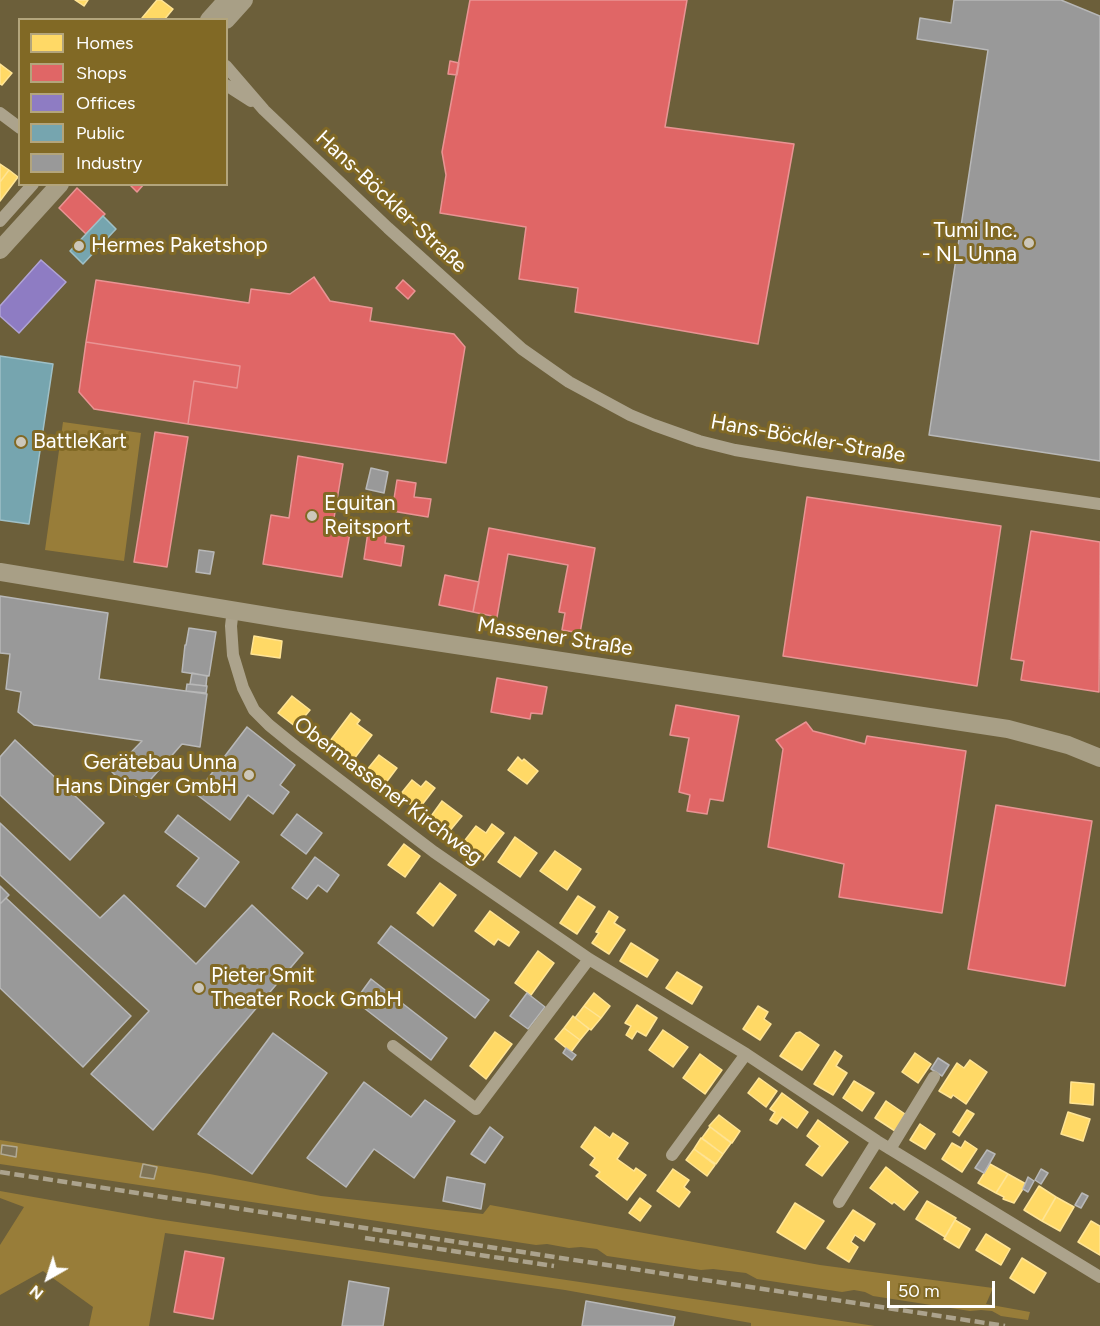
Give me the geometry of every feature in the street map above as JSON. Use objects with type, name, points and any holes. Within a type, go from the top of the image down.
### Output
[{"type":"main road","points":[[211,18],[227,0]]},
{"type":"main road","points":[[228,18],[244,0]]},
{"type":"main road","points":[[0,250],[58,186]]},
{"type":"main road","name":"Massener Straße","points":[[0,572],[318,624],[1008,729],[1068,745],[1100,758]]},
{"type":"street","name":"Hans-Böckler-Straße","points":[[228,68],[264,110],[388,228],[522,349],[569,382],[630,415],[699,441],[735,450],[1100,504]]},
{"type":"street","name":"Hans-Böckler-Straße","points":[[228,86],[264,110]]},
{"type":"street","points":[[0,113],[18,126]]},
{"type":"street","points":[[0,221],[31,186]]},
{"type":"street","name":"Obermassener Kirchweg","points":[[233,609],[231,626],[233,655],[243,688],[254,710],[269,725],[434,852],[589,959],[746,1054],[877,1141],[1100,1277]]},
{"type":"street","points":[[393,1046],[476,1109],[589,959]]},
{"type":"street","points":[[672,1155],[746,1054]]},
{"type":"street","points":[[890,1149],[934,1077]]},
{"type":"street","points":[[839,1202],[877,1141]]},
{"type":"shaded area","points":[[63,422],[141,433],[124,561],[45,550]]},
{"type":"shaded area","points":[[0,1140],[210,1174],[321,1196],[483,1214],[490,1205],[820,1265],[993,1288],[986,1304],[1030,1312],[1028,1320],[1001,1316],[992,1311],[970,1311],[873,1296],[854,1290],[842,1292],[757,1279],[746,1273],[701,1270],[607,1256],[597,1249],[536,1245],[0,1164]]},
{"type":"shaded area","points":[[0,1191],[157,1219],[875,1326],[751,1326],[751,1323],[565,1290],[165,1233],[149,1326],[89,1326],[93,1307],[43,1271],[0,1295],[0,1245],[24,1207],[0,1198]]},
{"type":"building: Homes","points":[[75,0],[88,0],[84,6]]},
{"type":"building: Homes","points":[[157,0],[161,0],[173,9],[166,18],[142,18]]},
{"type":"building: Homes","points":[[0,64],[12,73],[2,85],[0,84]]},
{"type":"building: Homes","points":[[0,164],[9,170],[0,182]]},
{"type":"building: Homes","points":[[9,170],[18,177],[0,201],[0,182]]},
{"type":"building: Homes","points":[[254,636],[282,641],[280,658],[251,654]]},
{"type":"building: Homes","points":[[292,696],[310,710],[296,727],[278,713]]},
{"type":"building: Homes","points":[[351,713],[360,720],[357,724],[372,735],[354,759],[330,741]]},
{"type":"building: Homes","points":[[379,755],[397,768],[385,784],[366,771]]},
{"type":"building: Homes","points":[[518,757],[522,761],[524,759],[538,771],[527,784],[508,770]]},
{"type":"building: Homes","points":[[412,780],[421,787],[426,781],[435,788],[418,810],[399,796]]},
{"type":"building: Homes","points":[[442,801],[462,816],[448,833],[429,819]]},
{"type":"building: Homes","points":[[492,824],[504,833],[483,860],[462,844],[476,826],[486,833]]},
{"type":"building: Homes","points":[[515,837],[537,853],[520,877],[498,862]]},
{"type":"building: Homes","points":[[404,844],[420,856],[405,877],[388,865]]},
{"type":"building: Homes","points":[[555,851],[581,869],[567,890],[540,871]]},
{"type":"building: Homes","points":[[440,883],[456,895],[433,926],[417,913]]},
{"type":"building: Homes","points":[[578,896],[595,907],[577,934],[560,923]]},
{"type":"building: Homes","points":[[490,911],[519,932],[509,946],[498,939],[494,945],[475,931]]},
{"type":"building: Homes","points":[[609,911],[618,917],[614,923],[625,930],[609,954],[592,943]]},
{"type":"building: Homes","points":[[631,943],[658,960],[647,977],[620,961]]},
{"type":"building: Homes","points":[[538,951],[554,963],[531,995],[515,983]]},
{"type":"building: Homes","points":[[677,972],[702,987],[692,1004],[666,988]]},
{"type":"building: Homes","points":[[594,993],[610,1006],[601,1018],[584,1006]]},
{"type":"building: Homes","points":[[637,1005],[657,1018],[646,1036],[637,1031],[632,1039],[626,1035],[631,1026],[625,1023]]},
{"type":"building: Homes","points":[[584,1006],[601,1018],[591,1030],[575,1018]]},
{"type":"building: Homes","points":[[758,1006],[768,1012],[764,1019],[771,1024],[760,1040],[743,1029]]},
{"type":"building: Homes","points":[[573,1016],[589,1029],[580,1040],[564,1028]]},
{"type":"building: Homes","points":[[564,1028],[580,1040],[571,1052],[555,1039]]},
{"type":"building: Homes","points":[[663,1030],[688,1047],[673,1067],[649,1050]]},
{"type":"building: Homes","points":[[495,1032],[512,1044],[486,1079],[470,1066]]},
{"type":"building: Homes","points":[[800,1032],[819,1045],[802,1070],[780,1056],[796,1033]]},
{"type":"building: Homes","points":[[835,1051],[842,1056],[836,1066],[847,1073],[833,1095],[814,1084]]},
{"type":"building: Homes","points":[[915,1053],[931,1064],[918,1083],[902,1072]]},
{"type":"building: Homes","points":[[700,1054],[722,1070],[705,1094],[683,1078]]},
{"type":"building: Homes","points":[[970,1060],[987,1072],[966,1104],[953,1095],[951,1098],[939,1091],[957,1063],[964,1068]]},
{"type":"building: Homes","points":[[759,1078],[777,1091],[766,1107],[748,1093]]},
{"type":"building: Homes","points":[[854,1081],[874,1093],[862,1111],[843,1098]]},
{"type":"building: Homes","points":[[1071,1082],[1094,1084],[1093,1105],[1070,1103]]},
{"type":"building: Homes","points":[[782,1093],[808,1112],[797,1128],[782,1117],[777,1124],[770,1120],[775,1112],[770,1109]]},
{"type":"building: Homes","points":[[886,1101],[905,1114],[895,1131],[875,1118]]},
{"type":"building: Homes","points":[[967,1110],[974,1114],[959,1136],[953,1132]]},
{"type":"building: Homes","points":[[1068,1112],[1090,1119],[1083,1141],[1061,1134]]},
{"type":"building: Homes","points":[[719,1115],[740,1131],[732,1143],[709,1126]]},
{"type":"building: Homes","points":[[818,1120],[848,1142],[822,1176],[806,1165],[820,1146],[807,1136]]},
{"type":"building: Homes","points":[[920,1124],[935,1134],[925,1149],[910,1140]]},
{"type":"building: Homes","points":[[595,1127],[610,1138],[613,1133],[628,1143],[617,1159],[634,1171],[636,1168],[646,1175],[627,1200],[596,1176],[600,1172],[590,1165],[595,1158],[581,1147]]},
{"type":"building: Homes","points":[[710,1127],[731,1143],[723,1154],[702,1138]]},
{"type":"building: Homes","points":[[701,1138],[723,1154],[716,1164],[694,1149]]},
{"type":"building: Homes","points":[[965,1141],[977,1149],[962,1172],[942,1159],[952,1143],[961,1148]]},
{"type":"building: Homes","points":[[694,1149],[715,1165],[707,1176],[686,1160]]},
{"type":"building: Homes","points":[[990,1164],[1008,1174],[996,1193],[978,1183]]},
{"type":"building: Homes","points":[[886,1167],[918,1192],[904,1210],[870,1188]]},
{"type":"building: Homes","points":[[673,1169],[689,1180],[684,1187],[690,1192],[679,1207],[657,1191]]},
{"type":"building: Homes","points":[[1008,1174],[1026,1184],[1014,1203],[1003,1199],[1004,1197],[996,1193]]},
{"type":"building: Homes","points":[[1039,1186],[1056,1197],[1042,1221],[1024,1210]]},
{"type":"building: Homes","points":[[1056,1197],[1074,1207],[1060,1231],[1042,1221]]},
{"type":"building: Homes","points":[[640,1198],[651,1206],[640,1221],[629,1213]]},
{"type":"building: Homes","points":[[927,1201],[956,1218],[945,1237],[916,1219]]},
{"type":"building: Homes","points":[[795,1203],[824,1221],[805,1249],[777,1232]]},
{"type":"building: Homes","points":[[853,1210],[875,1224],[864,1241],[855,1235],[851,1242],[858,1247],[849,1262],[827,1248]]},
{"type":"building: Homes","points":[[955,1220],[970,1229],[959,1248],[944,1239]]},
{"type":"building: Homes","points":[[1091,1221],[1100,1226],[1100,1255],[1078,1242]]},
{"type":"building: Homes","points":[[986,1234],[1010,1249],[1001,1265],[976,1250]]},
{"type":"building: Homes","points":[[1022,1258],[1046,1273],[1034,1293],[1010,1278]]},
{"type":"building: Shops","points":[[470,0],[687,0],[665,127],[794,144],[758,344],[575,312],[578,288],[519,279],[526,227],[440,213],[446,175],[442,152]]},
{"type":"building: Shops","points":[[450,61],[459,63],[457,75],[448,74]]},
{"type":"building: Shops","points":[[131,186],[142,186],[137,192]]},
{"type":"building: Shops","points":[[77,188],[105,214],[86,234],[59,208]]},
{"type":"building: Shops","points":[[314,277],[330,301],[372,308],[370,321],[454,334],[465,347],[446,463],[188,424],[194,381],[237,388],[240,366],[86,342],[96,280],[249,303],[251,289],[290,294]]},
{"type":"building: Shops","points":[[403,280],[415,291],[408,299],[396,288]]},
{"type":"building: Shops","points":[[86,342],[240,366],[237,388],[194,381],[188,424],[94,409],[79,392]]},
{"type":"building: Shops","points":[[155,432],[188,437],[167,567],[134,562]]},
{"type":"building: Shops","name":"Equitan Reitsport","points":[[298,456],[343,464],[333,524],[351,527],[342,577],[263,564],[271,515],[289,518]]},
{"type":"building: Shops","points":[[397,480],[416,483],[414,497],[431,499],[428,517],[392,511]]},
{"type":"building: Shops","points":[[807,497],[1001,526],[977,686],[783,656]]},
{"type":"building: Shops","points":[[369,525],[387,529],[385,543],[404,546],[401,566],[364,559]]},
{"type":"building: Shops","points":[[489,528],[595,548],[580,633],[562,630],[565,613],[559,612],[568,565],[508,554],[497,617],[473,612]]},
{"type":"building: Shops","points":[[1031,531],[1100,542],[1099,692],[1021,680],[1024,661],[1011,659]]},
{"type":"building: Shops","points":[[445,575],[479,582],[473,612],[439,605]]},
{"type":"building: Shops","points":[[497,678],[547,687],[542,714],[531,713],[530,719],[491,712]]},
{"type":"building: Shops","points":[[676,705],[739,716],[723,801],[710,799],[707,814],[687,811],[690,795],[679,792],[689,738],[670,735]]},
{"type":"building: Shops","points":[[806,722],[813,731],[865,744],[867,736],[966,751],[942,913],[839,897],[844,864],[768,847],[783,749],[776,740]]},
{"type":"building: Shops","points":[[996,805],[1092,821],[1065,986],[968,969]]},
{"type":"building: Shops","points":[[185,1251],[224,1258],[213,1319],[174,1312]]},
{"type":"building: Offices","points":[[41,260],[66,282],[19,333],[0,316],[0,306]]},
{"type":"building: Public","points":[[103,216],[116,229],[83,264],[70,251]]},
{"type":"building: Public","name":"BattleKart","points":[[0,356],[53,364],[29,524],[0,520]]},
{"type":"building: Industry","name":"Tumi Inc. - NL Unna","points":[[954,0],[1061,0],[1100,16],[1100,461],[929,435],[988,50],[917,39],[920,18],[951,23]]},
{"type":"building: Industry","points":[[371,468],[388,472],[384,493],[366,489]]},
{"type":"building: Industry","points":[[199,550],[214,552],[210,574],[196,572]]},
{"type":"building: Industry","points":[[0,596],[108,613],[99,679],[207,694],[200,747],[182,744],[136,796],[112,772],[142,741],[34,725],[18,712],[21,692],[6,689],[10,654],[0,653]]},
{"type":"building: Industry","points":[[189,628],[216,632],[209,676],[182,672]]},
{"type":"building: Industry","points":[[192,673],[207,676],[206,686],[190,684]]},
{"type":"building: Industry","points":[[187,684],[207,686],[206,693],[186,691]]},
{"type":"building: Industry","name":"Gerätebau Unna Hans Dinger GmbH","points":[[247,727],[295,765],[280,785],[289,792],[273,814],[248,795],[230,820],[196,794]]},
{"type":"building: Industry","points":[[15,740],[104,823],[70,860],[0,795],[0,757]]},
{"type":"building: Industry","points":[[297,814],[322,833],[306,854],[281,835]]},
{"type":"building: Industry","points":[[178,815],[239,862],[205,907],[177,886],[199,858],[165,832]]},
{"type":"building: Industry","name":"Pieter Smit Theater Rock GmbH","points":[[0,823],[100,918],[124,895],[196,964],[252,905],[303,953],[153,1130],[91,1074],[149,1011],[0,875]]},
{"type":"building: Industry","points":[[315,857],[339,875],[327,892],[318,885],[307,899],[292,888]]},
{"type":"building: Industry","points":[[0,886],[9,895],[0,904]]},
{"type":"building: Industry","points":[[6,898],[131,1016],[83,1067],[0,988],[0,904]]},
{"type":"building: Industry","points":[[391,926],[489,1000],[475,1018],[378,943]]},
{"type":"building: Industry","points":[[371,979],[447,1038],[431,1060],[355,1001]]},
{"type":"building: Industry","points":[[527,993],[545,1007],[528,1029],[510,1016]]},
{"type":"building: Industry","points":[[273,1033],[327,1073],[252,1174],[198,1134]]},
{"type":"building: Industry","points":[[566,1048],[576,1055],[572,1060],[563,1053]]},
{"type":"building: Industry","points":[[938,1058],[949,1065],[942,1076],[931,1069]]},
{"type":"building: Industry","points":[[364,1082],[411,1117],[425,1100],[455,1121],[414,1178],[374,1149],[346,1187],[307,1158]]},
{"type":"building: Industry","points":[[490,1127],[503,1137],[485,1163],[471,1154]]},
{"type":"building: Industry","points":[[987,1150],[995,1154],[984,1173],[975,1168]]},
{"type":"building: Industry","points":[[1041,1169],[1048,1173],[1041,1184],[1035,1180]]},
{"type":"building: Industry","points":[[447,1177],[485,1184],[481,1209],[443,1201]]},
{"type":"building: Industry","points":[[1028,1177],[1034,1181],[1028,1192],[1023,1189]]},
{"type":"building: Industry","points":[[1082,1193],[1088,1196],[1081,1208],[1075,1205]]},
{"type":"building: Industry","points":[[349,1281],[389,1288],[383,1326],[342,1326]]},
{"type":"building: Industry","points":[[586,1301],[675,1317],[673,1326],[582,1326]]},
{"type":"building: Other","points":[[2,1145],[17,1147],[16,1157],[1,1154]]},
{"type":"building: Other","points":[[143,1164],[157,1167],[154,1179],[140,1177]]},
{"type":"railway","points":[[0,1172],[1005,1326]]},
{"type":"railway","points":[[365,1238],[554,1266]]},
{"type":"place","name":"Tumi Inc. - NL Unna","points":[[1029,243]]},
{"type":"place","name":"Hermes Paketshop","points":[[79,246]]},
{"type":"place","name":"BattleKart","points":[[21,442]]},
{"type":"place","name":"Equitan Reitsport","points":[[312,516]]},
{"type":"place","name":"Gerätebau Unna Hans Dinger GmbH","points":[[249,775]]},
{"type":"place","name":"Pieter Smit Theater Rock GmbH","points":[[199,988]]}]
